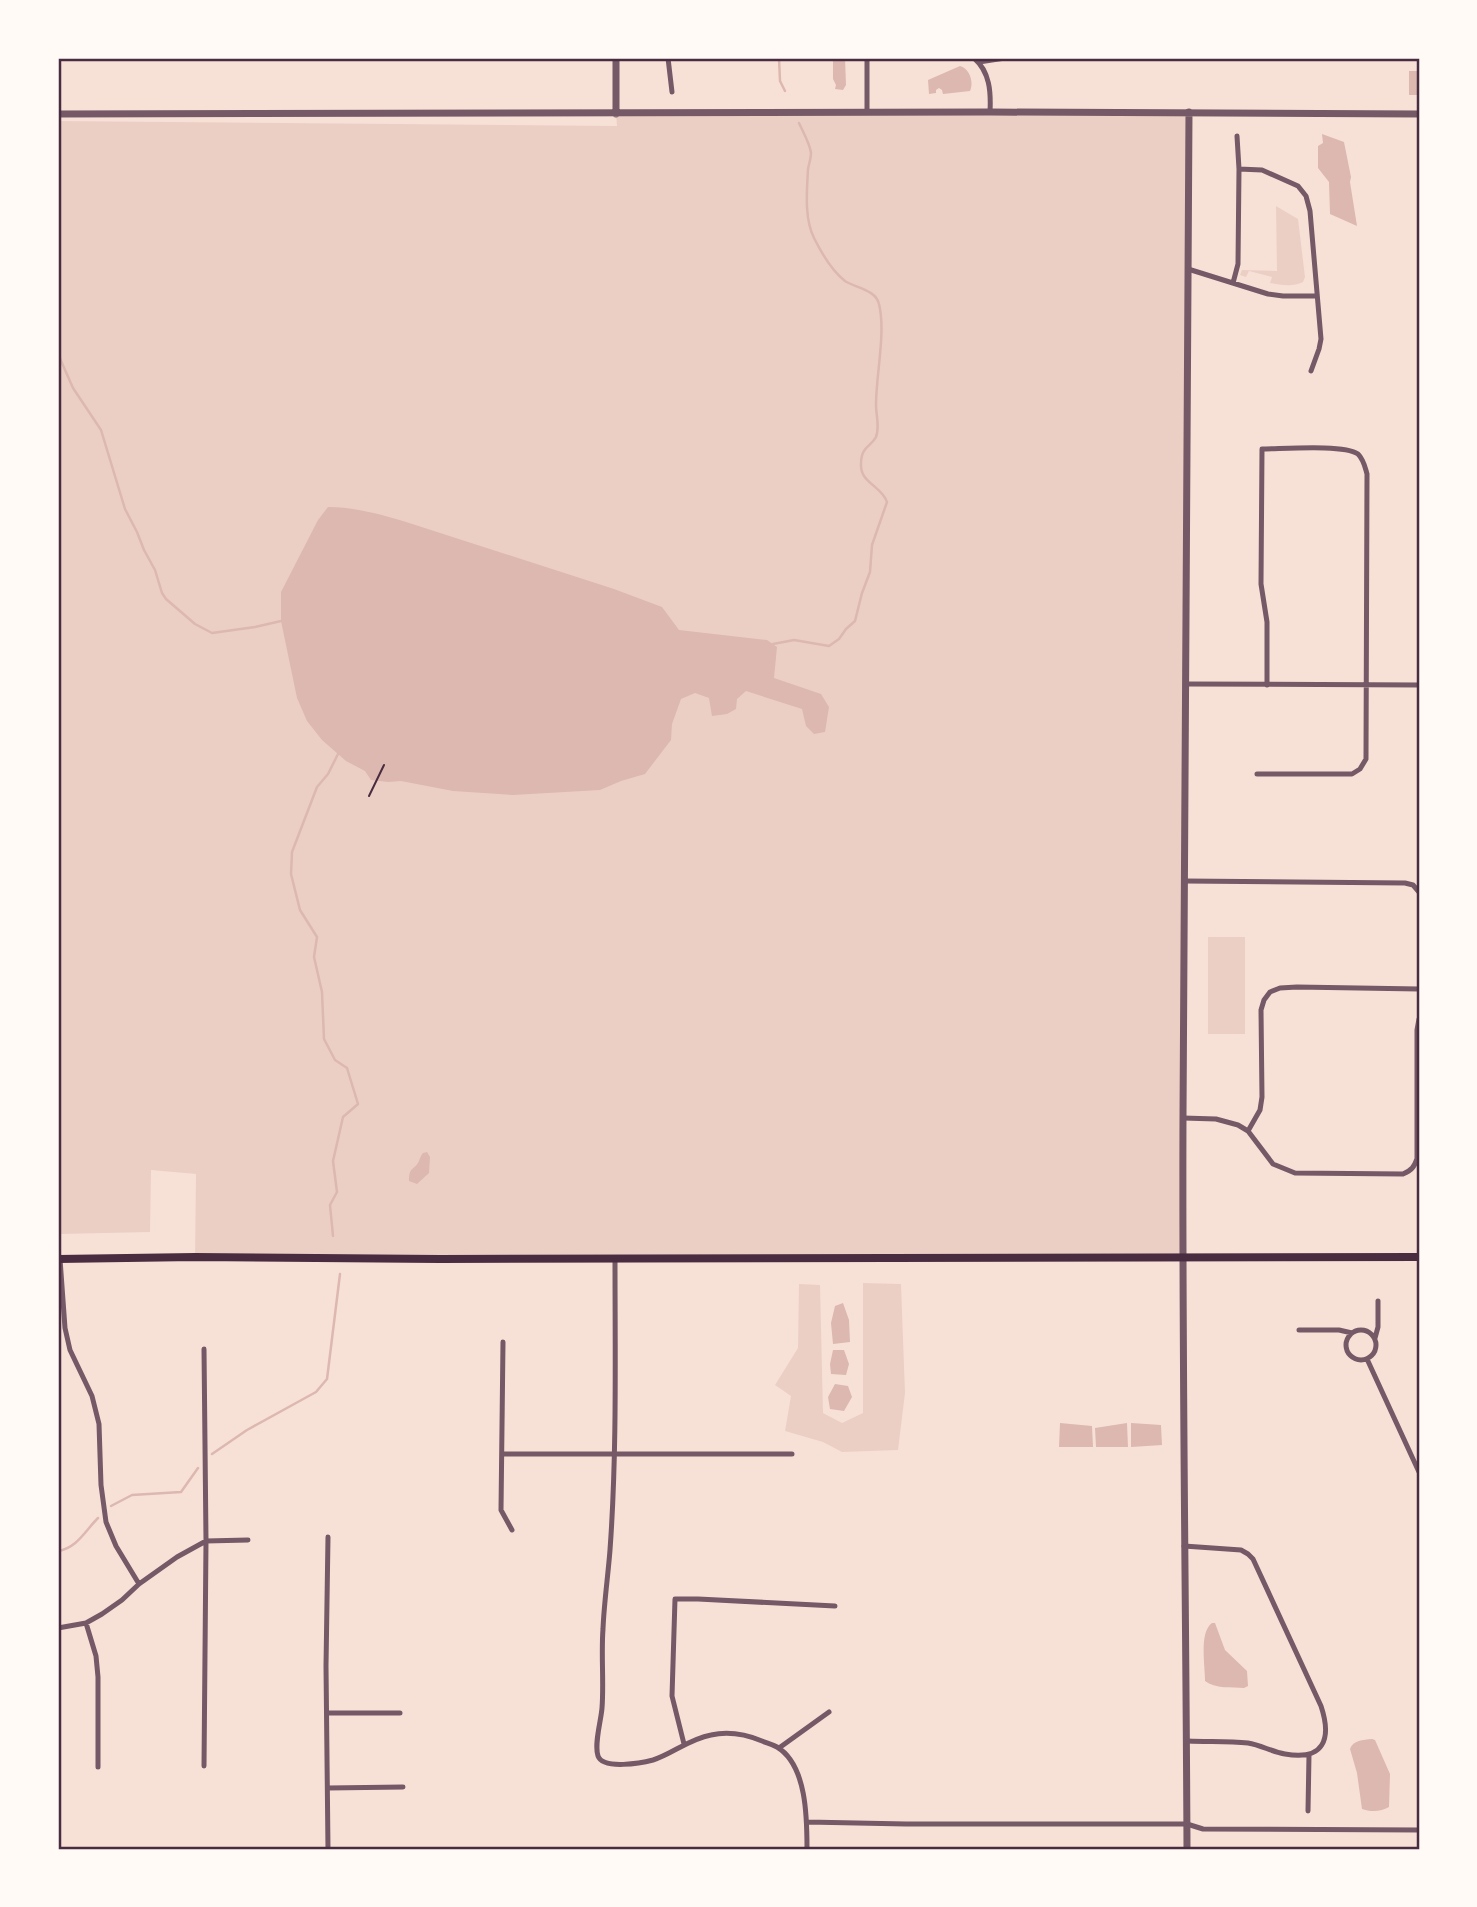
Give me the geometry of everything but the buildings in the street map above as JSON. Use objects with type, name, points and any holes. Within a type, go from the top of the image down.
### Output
[{"type":"main road","points":[[59,1259],[1419,1256]]},
{"type":"street","points":[[616,58],[616,114]]},
{"type":"street","points":[[668,58],[672,92]]},
{"type":"street","points":[[867,58],[867,112]]},
{"type":"street","points":[[990,112],[991,86],[976,60],[1005,58]]},
{"type":"street","points":[[1187,1849],[1183,1118],[1189,112]]},
{"type":"street","points":[[58,114],[1419,114]]},
{"type":"street","points":[[1233,284],[1238,264],[1237,136]]},
{"type":"street","points":[[1239,169],[1262,170],[1298,186],[1306,196],[1310,211],[1321,339],[1311,371]]},
{"type":"street","points":[[1188,269],[1268,294],[1317,296]]},
{"type":"street","points":[[1257,774],[1352,774],[1360,769],[1366,758],[1367,474],[1364,461],[1356,453],[1337,449],[1262,449],[1261,584],[1267,622],[1267,685]]},
{"type":"street","points":[[1186,684],[1419,685]]},
{"type":"street","points":[[1185,881],[1405,883],[1418,890]]},
{"type":"street","points":[[1248,1131],[1260,1110],[1261,1010],[1270,992],[1280,988],[1297,987],[1419,989]]},
{"type":"street","points":[[1183,1118],[1216,1119],[1238,1125],[1248,1131],[1273,1164],[1295,1173],[1403,1174],[1413,1169],[1418,1159],[1419,1019]]},
{"type":"street","points":[[59,1259],[69,1350],[92,1396],[99,1424],[101,1485],[106,1522],[116,1546],[139,1584]]},
{"type":"street","points":[[615,1259],[610,1551],[603,1630],[598,1756],[608,1764],[639,1763],[655,1759],[709,1735],[729,1732],[750,1736],[779,1748],[795,1767],[802,1787],[807,1822],[807,1849]]},
{"type":"street","points":[[1352,1333],[1346,1346],[1349,1355],[1358,1360],[1372,1357],[1376,1348],[1378,1301]]},
{"type":"street","points":[[1299,1330],[1339,1330],[1352,1333],[1364,1330],[1375,1338]]},
{"type":"street","points":[[503,1342],[501,1510],[512,1530]]},
{"type":"street","points":[[204,1349],[204,1766]]},
{"type":"street","points":[[1367,1359],[1419,1472]]},
{"type":"street","points":[[502,1454],[792,1454]]},
{"type":"street","points":[[328,1537],[328,1849]]},
{"type":"street","points":[[58,1628],[86,1623],[122,1600],[139,1584],[177,1557],[206,1541],[248,1540]]},
{"type":"street","points":[[1184,1546],[1241,1550],[1253,1559],[1324,1715],[1326,1727],[1324,1743],[1318,1751],[1309,1755],[1284,1754],[1249,1743],[1188,1741]]},
{"type":"street","points":[[684,1744],[673,1696],[675,1599],[835,1606]]},
{"type":"street","points":[[86,1623],[96,1656],[98,1677],[98,1767]]},
{"type":"street","points":[[779,1748],[829,1712]]},
{"type":"street","points":[[327,1713],[400,1713]]},
{"type":"street","points":[[1308,1811],[1309,1755]]},
{"type":"street","points":[[328,1788],[403,1787]]},
{"type":"street","points":[[807,1822],[1187,1824],[1203,1829],[1419,1830]]},
{"type":"path","points":[[369,796],[384,765]]},
{"type":"shaded area","points":[[833,58],[845,58],[846,85],[843,90],[835,89]]},
{"type":"shaded area","points":[[960,66],[970,76],[970,91],[943,94],[939,88],[936,93],[929,94],[928,80]]},
{"type":"shaded area","points":[[1409,71],[1419,71],[1419,95],[1409,95]]},
{"type":"shaded area","points":[[1189,112],[1184,1257],[195,1257],[196,1174],[151,1170],[150,1232],[61,1234],[58,1202],[58,121],[617,126],[616,114]]},
{"type":"shaded area","points":[[1322,134],[1344,142],[1357,226],[1330,214],[1329,182],[1318,168],[1318,146],[1323,143]]},
{"type":"shaded area","points":[[1276,206],[1298,219],[1305,277],[1299,284],[1270,283],[1272,277],[1249,271],[1246,277],[1240,275],[1242,270],[1277,271]]},
{"type":"shaded area","points":[[328,507],[394,518],[614,589],[662,607],[679,630],[767,640],[777,647],[774,678],[821,694],[829,707],[825,732],[814,734],[806,726],[802,709],[746,691],[737,699],[736,709],[727,714],[712,716],[709,698],[695,693],[681,699],[672,724],[671,740],[645,774],[600,790],[513,795],[453,791],[401,781],[371,780],[365,771],[346,761],[322,740],[307,721],[297,698],[281,621],[281,592],[318,520]]},
{"type":"shaded area","points":[[1208,937],[1245,937],[1245,1034],[1208,1034]]},
{"type":"shaded area","points":[[427,1152],[430,1157],[429,1173],[417,1184],[409,1181],[411,1171],[422,1154]]},
{"type":"shaded area","points":[[863,1283],[901,1284],[905,1393],[898,1450],[842,1452],[823,1442],[785,1431],[791,1396],[775,1385],[798,1348],[799,1284],[820,1285],[823,1413],[842,1423],[863,1413]]},
{"type":"shaded area","points":[[843,1303],[849,1320],[850,1342],[833,1344],[831,1323],[835,1306]]},
{"type":"shaded area","points":[[833,1350],[844,1350],[849,1364],[846,1375],[831,1374]]},
{"type":"shaded area","points":[[835,1384],[848,1386],[852,1397],[844,1411],[830,1409],[828,1397]]},
{"type":"shaded area","points":[[1060,1423],[1092,1426],[1093,1447],[1059,1447]]},
{"type":"shaded area","points":[[1127,1423],[1128,1447],[1096,1447],[1095,1428]]},
{"type":"shaded area","points":[[1131,1423],[1161,1425],[1162,1445],[1131,1447]]},
{"type":"shaded area","points":[[1212,1623],[1215,1623],[1225,1650],[1247,1671],[1248,1686],[1224,1687],[1205,1681],[1204,1641]]},
{"type":"shaded area","points":[[1375,1740],[1390,1774],[1389,1807],[1368,1811],[1362,1809],[1357,1773],[1350,1749],[1356,1742]]},
{"type":"waterway","points":[[779,58],[780,81],[785,91]]},
{"type":"waterway","points":[[773,644],[794,640],[829,646],[855,621],[870,572],[872,545],[887,502],[881,492],[864,476],[861,464],[864,450],[874,440],[878,429],[876,393],[881,327],[879,304],[870,292],[840,277],[814,238],[807,204],[811,153],[799,123]]},
{"type":"waterway","points":[[58,354],[73,388],[101,430],[125,509],[166,599],[195,624],[212,633],[281,621]]},
{"type":"waterway","points":[[333,1236],[330,1205],[337,1192],[333,1161],[343,1117],[358,1104],[347,1068],[335,1060],[324,1039],[322,992],[314,957],[317,937],[300,910],[291,874],[292,852],[317,787],[328,774],[338,754]]},
{"type":"waterway","points":[[212,1454],[247,1430],[316,1392],[327,1379],[340,1274]]},
{"type":"waterway","points":[[111,1506],[132,1495],[181,1492],[198,1468]]},
{"type":"waterway","points":[[58,1551],[76,1543],[98,1518]]}]
